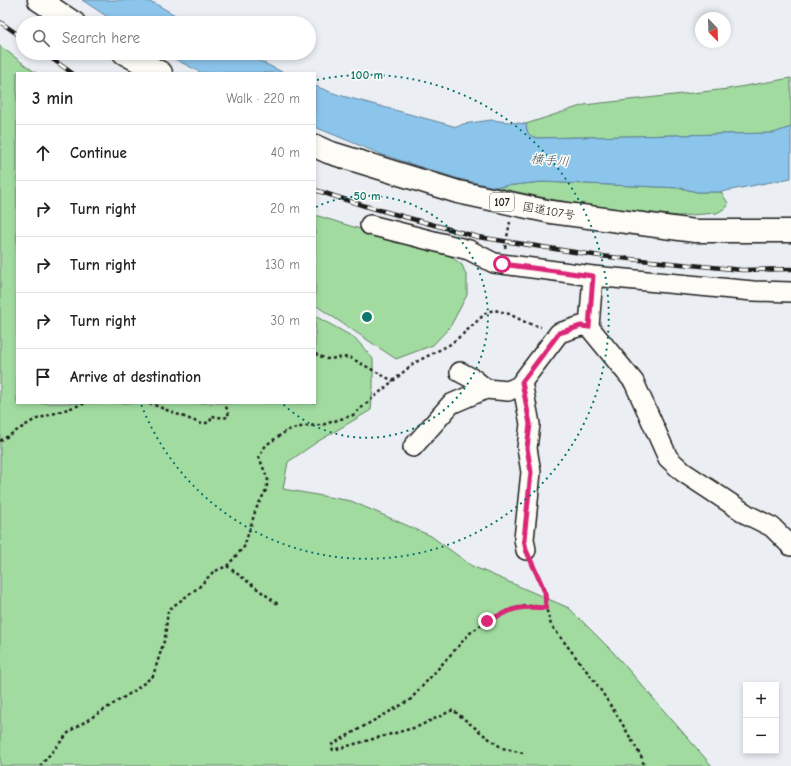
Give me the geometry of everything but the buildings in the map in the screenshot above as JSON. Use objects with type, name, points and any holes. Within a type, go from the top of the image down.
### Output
[{"type":"highway","points":[[39,0],[63,16]]},
{"type":"highway","points":[[137,60],[159,72]]},
{"type":"highway","name":"国道107号","points":[[316,146],[328,152],[458,192],[552,212],[695,231],[791,231]]},
{"type":"street","points":[[370,225],[469,250],[494,263],[593,276],[753,291],[791,292]]},
{"type":"street","points":[[589,327],[593,276]]},
{"type":"street","points":[[413,447],[451,404],[486,389],[508,391],[519,386],[559,333],[581,326],[589,327],[634,382],[668,458],[683,472],[748,515],[772,527],[791,546]]},
{"type":"street","points":[[460,372],[475,380],[486,389]]},
{"type":"street","points":[[522,382],[530,424],[527,448],[531,472],[524,539],[526,550]]},
{"type":"path","points":[[502,264],[513,204]]},
{"type":"path","points":[[40,766],[70,731],[134,692],[152,676],[165,638],[168,610],[199,587],[213,572],[227,566],[244,547],[256,509],[266,490],[268,480],[259,457],[266,445],[288,430],[306,426],[322,425],[353,415],[414,363],[449,345],[487,312],[494,310],[507,313],[527,323],[559,333]]},
{"type":"path","points":[[316,354],[326,359],[349,357],[393,381]]},
{"type":"path","points":[[0,441],[34,420],[83,404]]},
{"type":"path","points":[[152,404],[202,424],[210,422],[212,416],[224,418],[229,416],[225,404]]},
{"type":"path","points":[[526,550],[545,592],[546,608],[552,625],[596,683],[642,758],[644,766]]},
{"type":"path","points":[[227,566],[279,605]]},
{"type":"path","points":[[523,753],[502,748],[453,710],[417,727],[334,750],[331,745],[410,700],[470,633],[487,621],[513,609],[528,606],[546,608]]},
{"type":"green space","points":[[0,46],[16,58],[16,60],[19,60],[35,72],[16,72],[16,404],[316,404],[316,317],[355,338],[373,359],[371,410],[317,442],[288,462],[283,489],[351,501],[431,536],[472,566],[569,608],[613,652],[712,766],[0,766]]},
{"type":"green space","points":[[791,78],[791,127],[774,133],[537,138],[528,134],[527,130],[526,124],[584,105],[728,89]]},
{"type":"green space","points":[[542,182],[681,188],[697,192],[721,192],[728,203],[727,207],[717,213],[678,216],[600,207],[550,199],[495,187]]},
{"type":"green space","points":[[316,215],[405,243],[445,252],[462,265],[467,277],[467,295],[450,327],[433,345],[396,359],[316,306]]},
{"type":"water","points":[[82,0],[141,0],[154,3],[177,16],[106,16]]},
{"type":"water","points":[[177,60],[258,60],[282,72],[200,72]]},
{"type":"water","name":"横手川","points":[[316,86],[339,95],[457,127],[463,124],[491,120],[526,124],[528,134],[537,138],[774,133],[791,127],[791,178],[721,192],[697,192],[681,188],[542,182],[495,187],[459,179],[383,155],[316,127]]},
{"type":"railway","points":[[0,22],[16,33]]},
{"type":"railway","points":[[54,60],[71,72]]},
{"type":"railway","points":[[316,190],[365,206],[478,237],[600,256],[742,270],[791,269]]},
{"type":"route","points":[[487,621],[513,609],[528,606],[546,608],[545,592],[526,550],[524,539],[526,505],[531,472],[527,448],[530,424],[522,382],[553,343],[559,333],[581,326],[589,327],[593,276],[502,264]]}]
